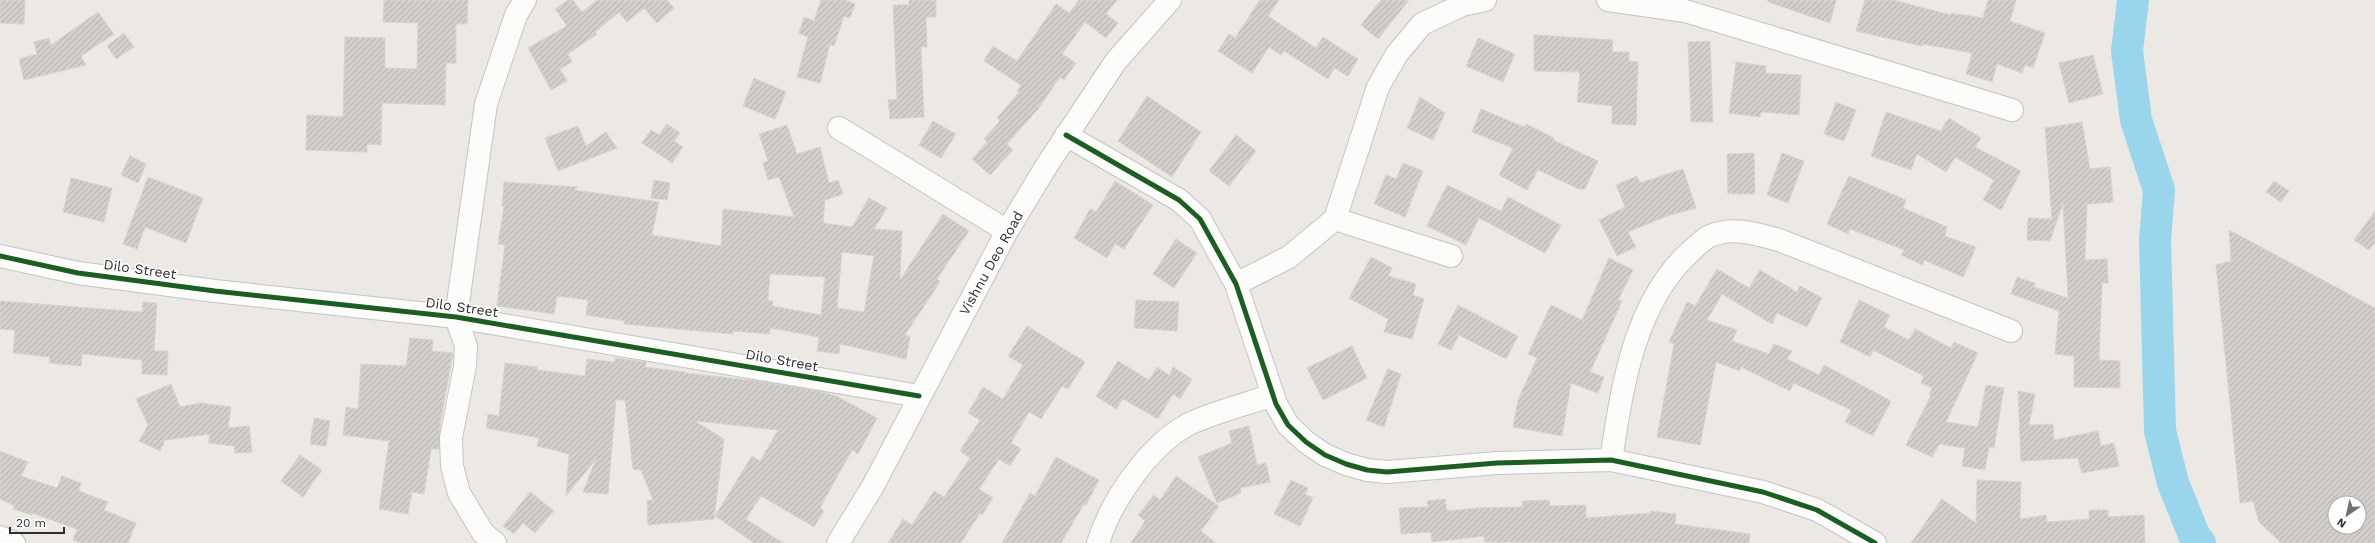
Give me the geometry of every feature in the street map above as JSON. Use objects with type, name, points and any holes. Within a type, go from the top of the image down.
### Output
[{"type":"street","points":[[495,543],[483,533],[459,493],[452,466],[451,438],[465,366],[466,346],[456,317],[486,104],[516,15],[525,0]]},
{"type":"street","name":"Vishnu Deo Road","points":[[838,543],[873,486],[919,396],[1008,232],[1066,135],[1116,61],[1170,0]]},
{"type":"street","points":[[1236,284],[1289,257],[1335,219],[1378,87],[1397,54],[1422,24],[1462,5],[1485,0]]},
{"type":"street","points":[[1608,0],[1685,12],[2012,110]]},
{"type":"street","points":[[839,128],[1008,232]]},
{"type":"street","points":[[1066,135],[1179,200],[1200,219],[1236,284],[1273,395],[1288,426],[1306,442],[1346,464],[1367,470],[1387,472],[1497,464],[1610,460],[1763,492],[1816,510],[1875,543]]},
{"type":"street","points":[[1335,219],[1451,256]]},
{"type":"street","points":[[1610,460],[1620,402],[1649,307],[1681,260],[1710,236],[1730,231],[1753,233],[1779,240],[2011,332]]},
{"type":"street","name":"Dilo Street","points":[[0,256],[78,273],[456,317],[919,396]]},
{"type":"street","points":[[1098,543],[1104,524],[1119,495],[1136,471],[1173,434],[1189,424],[1273,395]]},
{"type":"street","points":[[0,537],[14,543]]},
{"type":"building","points":[[0,0],[25,0],[24,24],[0,23]]},
{"type":"building","points":[[384,0],[468,0],[467,24],[456,24],[456,63],[446,63],[445,105],[382,103],[381,145],[367,144],[367,152],[306,150],[307,115],[343,117],[345,37],[385,38],[385,68],[417,69],[418,23],[383,22]]},
{"type":"building","points":[[568,0],[573,0],[582,12],[597,0],[667,0],[674,8],[657,23],[644,8],[627,22],[619,12],[595,32],[597,34],[568,54],[572,62],[560,69],[567,81],[551,90],[528,48],[567,26],[555,9]]},
{"type":"building","points":[[821,0],[845,0],[855,4],[850,18],[844,16],[834,46],[830,44],[820,83],[797,77],[808,37],[799,33],[804,17],[814,21]]},
{"type":"building","points":[[909,0],[936,0],[936,17],[926,17],[927,47],[921,47],[924,117],[890,119],[888,100],[897,99],[893,5],[909,5]]},
{"type":"building","points":[[1079,0],[1117,0],[1106,14],[1118,23],[1106,38],[1085,22],[1062,54],[1076,63],[1064,80],[1060,77],[1038,109],[1007,144],[1013,150],[990,175],[972,159],[987,142],[984,139],[1000,121],[997,118],[1019,92],[1017,91],[1021,85],[984,61],[993,46],[1017,61],[1056,4],[1069,13]]},
{"type":"building","points":[[1260,0],[1279,0],[1268,16],[1316,48],[1323,37],[1358,59],[1348,76],[1334,68],[1328,79],[1284,51],[1281,55],[1269,47],[1252,73],[1218,51],[1229,34],[1235,38]]},
{"type":"building","points":[[1381,0],[1409,0],[1378,39],[1361,25]]},
{"type":"building","points":[[1768,0],[1836,0],[1830,23],[1768,2]]},
{"type":"building","points":[[1865,0],[1893,0],[1951,15],[1951,13],[1983,18],[1988,0],[2016,0],[2010,21],[2045,33],[2033,68],[2025,65],[2022,73],[1997,64],[1992,82],[1966,74],[1972,53],[1923,44],[1922,46],[1856,31]]},
{"type":"building","points":[[98,12],[114,34],[81,56],[86,65],[24,80],[19,59],[37,54],[34,42],[49,38],[51,45]]},
{"type":"building","points":[[124,33],[134,47],[116,59],[107,46]]},
{"type":"building","points":[[1534,35],[1613,40],[1612,52],[1629,52],[1629,61],[1638,62],[1636,125],[1612,124],[1612,106],[1577,102],[1580,72],[1534,71]]},
{"type":"building","points":[[1478,38],[1515,54],[1503,82],[1466,66]]},
{"type":"building","points":[[1710,41],[1713,122],[1691,122],[1688,42]]},
{"type":"building","points":[[2093,55],[2103,94],[2069,103],[2059,63]]},
{"type":"building","points":[[1736,62],[1766,66],[1766,73],[1801,75],[1799,115],[1761,112],[1760,117],[1729,113]]},
{"type":"building","points":[[754,78],[786,92],[775,119],[743,106]]},
{"type":"building","points":[[1147,96],[1201,132],[1172,177],[1118,141]]},
{"type":"building","points":[[1420,97],[1445,113],[1433,140],[1407,128]]},
{"type":"building","points":[[1836,102],[1856,110],[1844,141],[1824,134]]},
{"type":"building","points":[[1481,109],[1524,127],[1526,124],[1554,138],[1553,140],[1598,161],[1585,189],[1579,189],[1538,170],[1527,190],[1499,175],[1513,148],[1472,132]]},
{"type":"building","points":[[1886,112],[1941,131],[1949,118],[1981,138],[1975,147],[2021,171],[2001,210],[1983,200],[1994,180],[1955,157],[1946,172],[1917,154],[1911,170],[1871,156]]},
{"type":"building","points":[[933,121],[956,134],[941,158],[919,145]]},
{"type":"building","points":[[2082,122],[2090,169],[2110,167],[2113,202],[2087,204],[2085,260],[2107,259],[2108,283],[2102,283],[2099,360],[2120,361],[2120,388],[2074,387],[2074,356],[2055,354],[2059,311],[2011,294],[2017,277],[2035,283],[2034,287],[2068,298],[2063,203],[2050,241],[2027,240],[2028,218],[2052,219],[2045,128]]},
{"type":"building","points":[[667,124],[680,133],[674,141],[683,147],[672,163],[642,143],[651,130],[659,135]]},
{"type":"building","points":[[787,125],[797,154],[820,147],[829,183],[838,180],[843,194],[825,200],[823,223],[852,227],[869,198],[887,208],[874,229],[902,231],[900,280],[943,214],[969,231],[937,279],[940,282],[905,335],[910,337],[906,359],[840,344],[839,354],[817,351],[819,337],[770,328],[770,334],[734,331],[733,334],[624,324],[625,321],[586,315],[588,300],[557,296],[554,314],[497,306],[505,245],[498,244],[504,206],[502,206],[504,182],[578,187],[574,190],[659,202],[652,235],[721,246],[723,209],[794,217],[779,177],[768,180],[763,163],[768,161],[759,134]],"holes":[[[842,252],[874,256],[864,312],[837,308]],[[770,274],[825,277],[821,315],[772,306],[773,301],[768,301]]]},
{"type":"building","points":[[578,126],[586,146],[606,132],[617,148],[558,171],[545,138]]},
{"type":"building","points":[[1236,135],[1256,151],[1229,186],[1209,171]]},
{"type":"building","points":[[1754,153],[1755,194],[1728,194],[1727,154]]},
{"type":"building","points":[[1782,153],[1804,161],[1788,203],[1767,195]]},
{"type":"building","points":[[130,156],[146,164],[138,183],[121,175]]},
{"type":"building","points":[[1403,163],[1423,171],[1405,217],[1374,204],[1386,175],[1396,179]]},
{"type":"building","points":[[1683,169],[1696,208],[1667,216],[1628,232],[1636,247],[1617,256],[1599,220],[1625,207],[1616,185],[1637,176],[1640,183]]},
{"type":"building","points":[[1849,176],[1906,200],[1903,208],[1947,227],[1945,236],[1976,247],[1963,277],[1924,260],[1923,265],[1901,255],[1904,250],[1850,229],[1848,234],[1827,224]]},
{"type":"building","points":[[148,177],[203,198],[186,243],[145,227],[137,249],[123,244]]},
{"type":"building","points":[[71,178],[112,188],[104,222],[63,212]]},
{"type":"building","points":[[654,180],[670,183],[667,200],[651,198]]},
{"type":"building","points":[[1115,181],[1153,205],[1124,249],[1115,244],[1107,258],[1074,238],[1090,209],[1096,212]]},
{"type":"building","points":[[2274,181],[2289,191],[2281,202],[2266,192]]},
{"type":"building","points":[[1447,185],[1501,211],[1508,197],[1561,225],[1545,253],[1479,218],[1466,245],[1427,226]]},
{"type":"building","points":[[2375,211],[2375,242],[2369,250],[2354,240]]},
{"type":"building","points":[[2229,230],[2375,308],[2375,543],[2281,543],[2259,522],[2253,501],[2240,503],[2216,265],[2231,261]]},
{"type":"building","points":[[1176,239],[1197,253],[1174,288],[1153,274]]},
{"type":"building","points":[[1371,257],[1392,268],[1388,276],[1416,284],[1413,295],[1424,299],[1412,339],[1384,332],[1388,319],[1349,298]]},
{"type":"building","points":[[1609,258],[1633,270],[1618,300],[1622,301],[1590,372],[1604,377],[1598,393],[1571,383],[1562,436],[1513,427],[1518,400],[1537,358],[1528,354],[1551,305],[1582,320]]},
{"type":"building","points":[[1717,269],[1749,288],[1760,270],[1797,292],[1800,286],[1822,298],[1807,327],[1777,313],[1772,324],[1722,294],[1707,320],[1737,330],[1732,341],[1769,354],[1774,344],[1792,351],[1787,359],[1819,375],[1824,365],[1891,401],[1873,436],[1845,422],[1851,410],[1794,383],[1790,391],[1741,367],[1740,371],[1716,362],[1700,445],[1657,437],[1674,344],[1669,342],[1687,302],[1695,306]]},
{"type":"building","points":[[1136,300],[1179,302],[1177,331],[1134,328]]},
{"type":"building","points":[[1859,300],[1890,315],[1884,327],[1909,340],[1915,329],[1951,348],[1954,342],[1978,353],[1946,422],[1978,427],[1986,385],[2004,388],[1994,448],[1989,447],[1985,470],[1962,466],[1965,448],[1939,444],[1932,457],[1906,445],[1931,395],[1929,395],[1932,388],[1921,383],[1924,376],[1873,350],[1870,357],[1840,342]]},
{"type":"building","points":[[0,301],[142,312],[143,302],[157,303],[154,351],[168,351],[167,375],[142,374],[142,360],[82,354],[81,366],[49,363],[50,357],[13,353],[15,330],[0,329]]},
{"type":"building","points":[[1458,305],[1518,336],[1506,359],[1459,335],[1451,350],[1438,344]]},
{"type":"building","points":[[1027,326],[1085,362],[1068,389],[1062,386],[1041,419],[1029,412],[1011,443],[1021,449],[1010,466],[999,459],[979,489],[993,498],[982,515],[980,513],[961,543],[888,543],[903,519],[912,525],[934,491],[944,497],[970,458],[960,451],[980,420],[968,413],[983,387],[1003,399],[1023,365],[1008,356]]},
{"type":"building","points":[[410,338],[433,340],[432,351],[453,353],[440,424],[439,449],[431,449],[424,494],[412,492],[408,514],[379,509],[389,441],[343,435],[346,407],[358,409],[361,364],[406,366]]},
{"type":"building","points":[[1352,346],[1367,378],[1323,400],[1307,368]]},
{"type":"building","points":[[615,358],[646,362],[645,367],[758,381],[822,392],[836,396],[877,418],[858,454],[852,450],[820,508],[824,511],[814,527],[761,496],[746,519],[783,543],[754,543],[715,516],[752,456],[760,461],[778,430],[695,421],[724,439],[714,519],[648,525],[647,500],[653,500],[641,470],[633,469],[625,400],[616,400],[608,494],[583,492],[596,459],[566,496],[569,454],[537,446],[539,438],[486,428],[488,414],[499,416],[505,363],[537,367],[537,370],[585,376],[587,359],[615,362]]},
{"type":"building","points":[[1118,361],[1149,380],[1157,367],[1169,375],[1173,367],[1192,379],[1180,399],[1173,394],[1158,419],[1123,399],[1116,409],[1096,396]]},
{"type":"building","points":[[1388,369],[1401,374],[1384,427],[1366,420]]},
{"type":"building","points":[[171,384],[180,407],[201,403],[231,407],[228,428],[249,426],[252,452],[235,453],[234,446],[208,443],[210,434],[165,440],[160,451],[139,441],[148,425],[136,399]]},
{"type":"building","points":[[2018,391],[2035,394],[2029,425],[2053,424],[2054,440],[2098,431],[2101,446],[2114,443],[2119,466],[2082,473],[2078,458],[2021,461]]},
{"type":"building","points":[[314,418],[330,421],[326,446],[310,444]]},
{"type":"building","points":[[1249,426],[1257,465],[1266,463],[1270,482],[1240,488],[1241,493],[1217,503],[1198,457],[1232,443],[1229,431]]},
{"type":"building","points":[[0,451],[28,462],[21,476],[57,488],[62,476],[81,483],[79,491],[108,502],[104,510],[136,523],[128,543],[80,543],[73,540],[77,529],[32,513],[32,515],[13,509],[15,506],[0,499]]},
{"type":"building","points":[[300,455],[322,470],[303,497],[281,481]]},
{"type":"building","points":[[1056,457],[1099,480],[1086,505],[1084,504],[1061,543],[1002,543],[1030,493],[1035,496]]},
{"type":"building","points":[[1176,476],[1219,506],[1201,531],[1216,543],[1131,543],[1145,521],[1138,515],[1154,495],[1160,500]]},
{"type":"building","points":[[1291,480],[1308,488],[1305,494],[1313,498],[1300,526],[1274,514]]},
{"type":"building","points":[[1977,480],[2021,482],[2020,519],[2046,515],[2047,522],[2089,519],[2089,510],[2108,510],[2108,517],[2144,515],[2145,543],[1911,543],[1942,499],[1976,523]]},
{"type":"building","points":[[530,492],[554,511],[535,533],[523,523],[514,534],[503,526]]},
{"type":"building","points":[[1445,499],[1447,511],[1478,508],[1523,507],[1522,501],[1549,500],[1550,506],[1586,505],[1586,518],[1650,513],[1650,511],[1676,514],[1675,524],[1750,534],[1749,543],[1484,542],[1484,536],[1432,542],[1431,532],[1401,534],[1399,508],[1428,507],[1427,501]]},
{"type":"waterway","points":[[2133,0],[2127,51],[2136,120],[2159,190],[2155,240],[2160,431],[2173,483],[2194,535],[2200,543]]},
{"type":"cycle path","points":[[1066,135],[1179,200],[1200,219],[1236,284],[1276,404],[1288,425],[1306,442],[1325,455],[1346,464],[1367,470],[1387,472],[1497,463],[1611,460],[1763,492],[1817,510],[1875,543]]},
{"type":"cycle path","points":[[0,256],[78,273],[215,291],[456,317],[919,396]]}]
